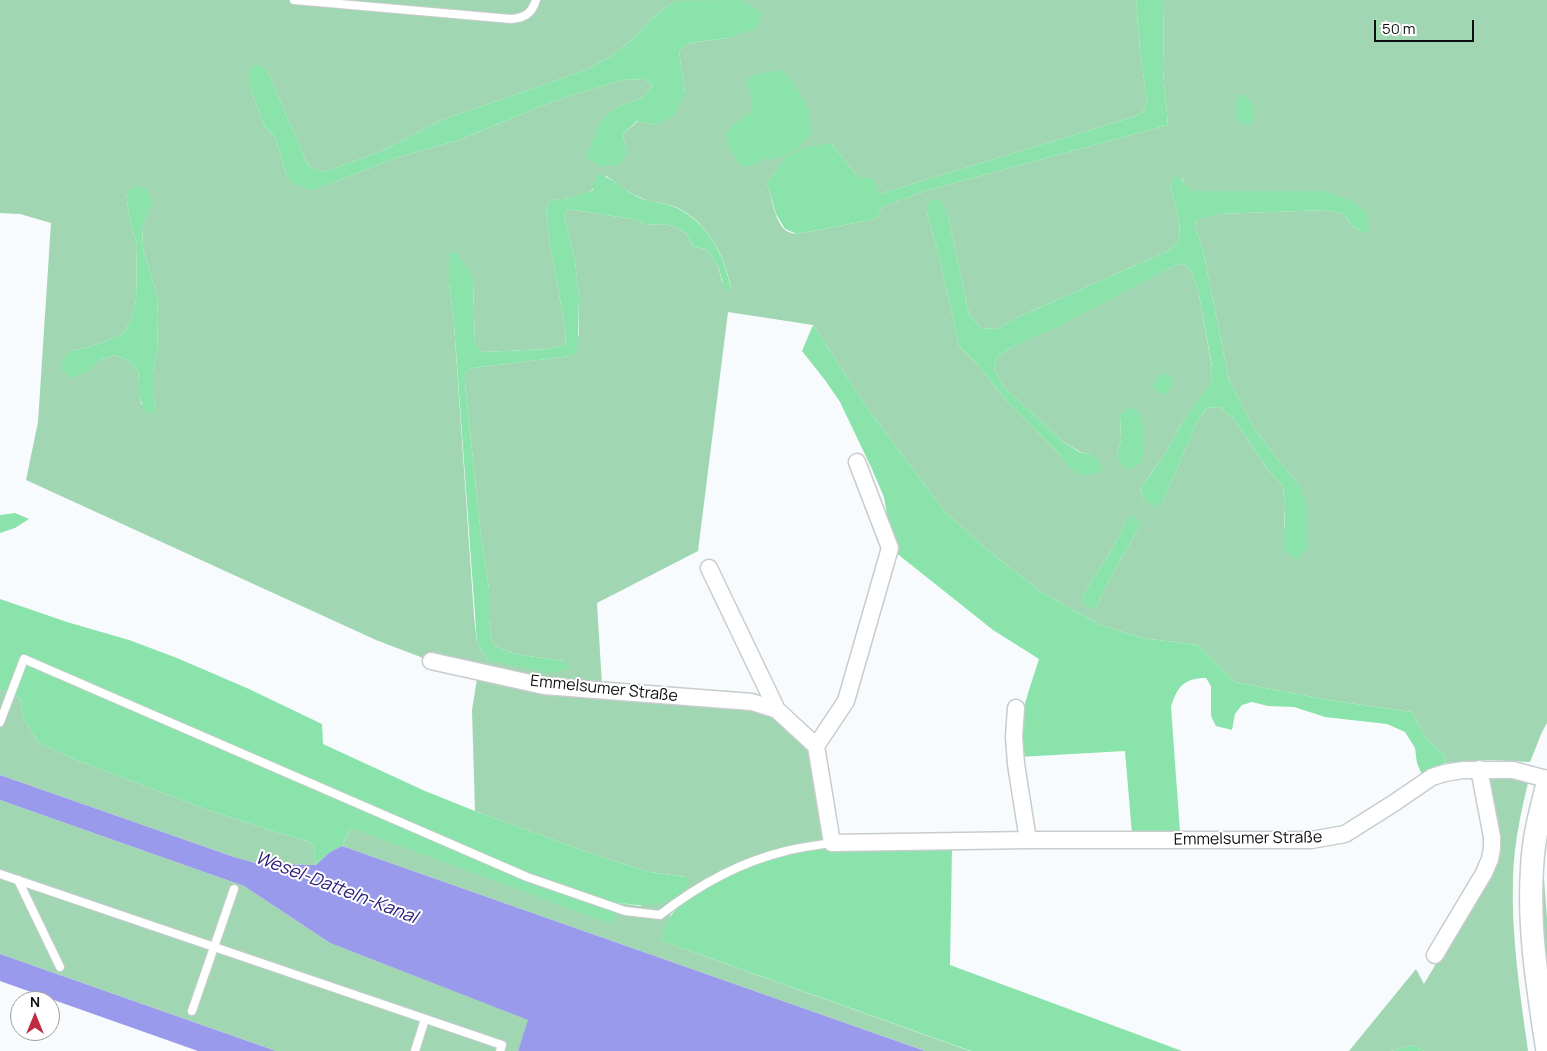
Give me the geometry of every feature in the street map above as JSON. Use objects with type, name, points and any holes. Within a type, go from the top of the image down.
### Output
[{"type":"street","points":[[832,843],[816,746],[846,701],[890,548],[857,462]]},
{"type":"street","name":"Emmelsumer Straße","points":[[709,568],[776,710],[816,746]]},
{"type":"street","name":"Emmelsumer Straße","points":[[432,661],[544,686],[752,702],[776,710]]},
{"type":"street","points":[[1016,708],[1014,737],[1016,764],[1028,840]]},
{"type":"street","points":[[1435,955],[1484,873],[1490,859],[1492,837],[1479,769]]},
{"type":"street","name":"Emmelsumer Straße","points":[[832,843],[1028,840],[1311,840],[1345,834],[1432,777],[1463,770],[1479,769],[1513,770],[1547,779]]},
{"type":"street","points":[[1547,786],[1538,818],[1532,867],[1531,898],[1533,942],[1547,1048]]},
{"type":"lane","points":[[294,0],[511,19],[526,16],[533,9],[536,0]]},
{"type":"lane","points":[[0,722],[24,659],[527,876],[625,911],[660,915],[686,894],[737,868],[785,851],[832,843]]},
{"type":"lane","points":[[0,874],[502,1046],[500,1051]]},
{"type":"lane","points":[[18,880],[60,967]]},
{"type":"lane","points":[[192,1011],[234,889]]},
{"type":"lane","points":[[415,1051],[425,1020]]},
{"type":"green space","points":[[0,0],[1136,0],[1140,51],[1147,101],[1143,112],[1133,117],[879,194],[858,177],[831,143],[775,172],[767,183],[778,220],[786,231],[797,234],[876,219],[882,207],[925,191],[1168,125],[1163,70],[1164,0],[1547,0],[1547,723],[1530,762],[1490,760],[1446,763],[1443,754],[1426,738],[1412,712],[1328,700],[1235,682],[1198,645],[1142,638],[1098,624],[1040,591],[990,552],[945,512],[866,406],[813,325],[728,312],[698,551],[597,603],[602,685],[546,680],[431,661],[376,640],[26,480],[38,422],[51,223],[20,214],[0,213]],"holes":[[[675,1],[706,1],[729,38],[689,43],[679,51],[685,93],[655,125],[638,121],[623,134],[627,154],[615,108],[642,98],[653,86],[644,79],[623,80],[572,95],[459,140],[395,158],[330,184],[287,177],[275,137],[265,127],[251,90],[267,70],[308,165],[324,172],[379,152],[442,120],[586,70],[610,57],[633,39],[651,19]],[[606,176],[639,197],[671,205],[687,213],[706,230],[713,241],[724,263],[731,287],[722,282],[718,266],[707,249],[693,247],[686,233],[674,226],[647,225],[632,219],[568,209],[564,216],[575,261],[579,297],[579,335],[571,356],[473,368],[465,373],[480,527],[489,589],[489,620],[492,643],[515,654],[564,661],[488,660],[477,643],[474,616],[454,323],[449,282],[449,254],[473,281],[475,345],[482,352],[548,349],[565,345],[566,332],[549,239],[546,209],[551,200],[582,195],[600,183]],[[1182,179],[1186,187],[1193,191],[1324,191],[1366,234],[1353,227],[1344,214],[1325,210],[1220,214],[1197,218],[1196,229],[1203,250],[1229,380],[1252,425],[1299,485],[1284,529],[1285,507],[1283,486],[1269,471],[1234,419],[1220,407],[1207,408],[1197,422],[1163,501],[1144,499],[1140,489],[1167,451],[1180,426],[1211,383],[1212,367],[1198,290],[1192,273],[1186,266],[1179,264],[1170,268],[1012,347],[997,357],[994,370],[1004,387],[1062,441],[1080,452],[1091,454],[1075,472],[1003,397],[979,366],[959,346],[939,256],[927,213],[948,216],[969,314],[981,328],[996,329],[1025,314],[1168,251],[1180,241],[1179,221],[1170,185]],[[126,193],[146,216],[142,227],[143,248],[158,299],[158,348],[153,371],[153,395],[156,408],[141,404],[138,371],[127,360],[114,355],[100,360],[73,351],[102,343],[124,333],[132,317],[136,301],[137,245],[130,220]],[[1120,415],[1130,469],[1117,456],[1121,440]],[[1125,523],[1140,525],[1111,576],[1097,607],[1083,595],[1114,546]]]},
{"type":"green space","points":[[740,0],[762,12],[757,28],[729,38],[689,43],[679,51],[685,93],[675,115],[655,125],[637,121],[623,134],[627,154],[619,165],[600,166],[586,157],[601,121],[615,108],[642,98],[653,86],[644,79],[623,80],[572,95],[459,140],[395,158],[310,190],[296,185],[287,177],[275,137],[265,127],[251,90],[249,72],[255,64],[267,70],[308,165],[324,172],[379,152],[442,120],[586,70],[610,57],[633,39],[651,19],[675,1]]},
{"type":"green space","points":[[1136,0],[1164,0],[1163,70],[1168,125],[925,191],[882,207],[876,219],[797,234],[785,229],[776,214],[767,183],[786,157],[802,148],[831,143],[858,177],[873,179],[879,194],[1133,117],[1143,112],[1147,101],[1140,51]]},
{"type":"green space","points":[[781,70],[792,81],[809,109],[811,133],[797,148],[787,154],[768,160],[763,157],[756,165],[741,166],[730,149],[725,135],[735,123],[751,113],[751,97],[746,80],[758,74]]},
{"type":"green space","points":[[1243,94],[1251,102],[1253,108],[1254,121],[1248,125],[1239,121],[1236,114],[1238,95]]},
{"type":"green space","points":[[596,174],[608,178],[640,198],[677,208],[698,222],[719,252],[731,288],[728,291],[724,287],[718,266],[707,249],[693,247],[686,233],[674,226],[647,225],[632,219],[568,209],[564,216],[575,261],[579,297],[578,350],[571,356],[473,368],[465,373],[480,527],[489,589],[489,620],[492,643],[515,654],[564,661],[570,668],[550,673],[488,660],[477,643],[454,323],[449,282],[449,254],[456,252],[465,264],[473,281],[475,344],[482,352],[548,349],[565,345],[566,332],[549,239],[546,209],[551,200],[571,198],[593,190]]},
{"type":"green space","points":[[1176,175],[1193,191],[1324,191],[1352,201],[1366,212],[1369,228],[1366,234],[1353,227],[1344,214],[1325,210],[1220,214],[1197,219],[1196,229],[1203,250],[1229,380],[1252,425],[1299,485],[1308,509],[1307,548],[1297,560],[1284,551],[1285,507],[1283,486],[1269,471],[1234,419],[1220,407],[1207,408],[1197,422],[1163,501],[1155,507],[1144,499],[1140,489],[1167,451],[1180,426],[1211,382],[1212,366],[1198,290],[1192,273],[1186,266],[1179,264],[1170,268],[1059,326],[1012,347],[997,357],[994,370],[1004,387],[1062,441],[1079,452],[1091,454],[1099,461],[1102,470],[1095,473],[1083,475],[1073,470],[1003,397],[979,366],[959,346],[939,256],[927,213],[929,203],[933,199],[942,202],[948,216],[969,314],[981,328],[996,329],[1025,314],[1168,251],[1180,241],[1179,221],[1170,185]]},
{"type":"green space","points":[[136,186],[147,189],[152,201],[142,227],[143,248],[158,299],[158,348],[153,371],[153,395],[156,408],[151,415],[141,402],[138,371],[127,360],[114,355],[100,360],[88,371],[71,378],[61,370],[61,360],[73,351],[102,343],[124,333],[132,317],[136,301],[137,245],[130,220],[126,193]]},
{"type":"green space","points":[[813,325],[866,406],[945,512],[990,552],[1040,591],[1098,624],[1142,638],[1198,645],[1235,682],[1328,700],[1412,712],[1426,738],[1443,754],[1446,763],[1433,767],[1422,775],[1417,763],[1415,748],[1405,732],[1387,724],[1325,717],[1294,707],[1268,706],[1252,702],[1242,705],[1235,714],[1232,730],[1216,726],[1211,716],[1211,686],[1206,678],[1198,678],[1183,685],[1176,694],[1171,707],[1180,832],[1132,834],[1125,751],[1019,757],[1021,719],[1039,659],[993,630],[890,548],[884,497],[871,467],[840,402],[802,351]]},
{"type":"green space","points":[[1159,374],[1171,377],[1173,383],[1169,391],[1161,395],[1154,388]]},
{"type":"green space","points":[[1128,408],[1138,410],[1144,436],[1141,463],[1130,469],[1120,464],[1117,456],[1121,440],[1120,415]]},
{"type":"green space","points":[[15,513],[29,519],[15,528],[0,533],[0,515]]},
{"type":"green space","points":[[1132,515],[1140,525],[1111,576],[1097,607],[1088,608],[1083,603],[1083,595],[1114,546],[1125,523]]},
{"type":"green space","points":[[0,599],[67,622],[129,640],[249,689],[322,724],[323,744],[425,791],[601,857],[650,872],[686,877],[690,881],[676,896],[659,904],[620,903],[612,924],[351,828],[342,846],[330,852],[316,865],[313,845],[307,841],[208,810],[71,758],[38,742],[24,719],[20,698],[0,690]]},
{"type":"green space","points":[[477,679],[747,708],[770,713],[810,751],[826,848],[792,853],[703,889],[671,914],[662,941],[970,1051],[925,1051],[342,846],[351,828],[619,903],[640,906],[686,877],[650,872],[601,857],[475,811],[472,710]]},
{"type":"green space","points":[[0,690],[20,698],[24,719],[38,742],[71,758],[208,810],[307,841],[313,845],[316,865],[259,864],[234,857],[0,775]]},
{"type":"green space","points":[[1485,774],[1529,779],[1516,840],[1513,899],[1517,964],[1528,1051],[1424,1051],[1413,1045],[1391,1051],[1349,1051],[1416,969],[1424,984],[1493,867]]},
{"type":"green space","points":[[0,800],[244,886],[330,943],[529,1020],[518,1051],[276,1051],[0,954]]},
{"type":"green space","points":[[826,848],[952,848],[950,965],[1182,1051],[971,1051],[662,941],[667,923],[675,910],[712,884],[759,863],[792,854]]},
{"type":"green space","points":[[1543,865],[1547,919],[1547,966],[1541,917]]},
{"type":"green space","points":[[1413,1045],[1424,1051],[1391,1051]]},
{"type":"water","name":"Wesel-Datteln-Kanal","points":[[0,775],[234,857],[259,864],[316,865],[330,852],[342,846],[925,1051],[518,1051],[528,1020],[330,943],[244,886],[0,800]]},
{"type":"water","points":[[0,954],[276,1051],[198,1051],[60,1002],[60,991],[28,991],[0,981]]}]
